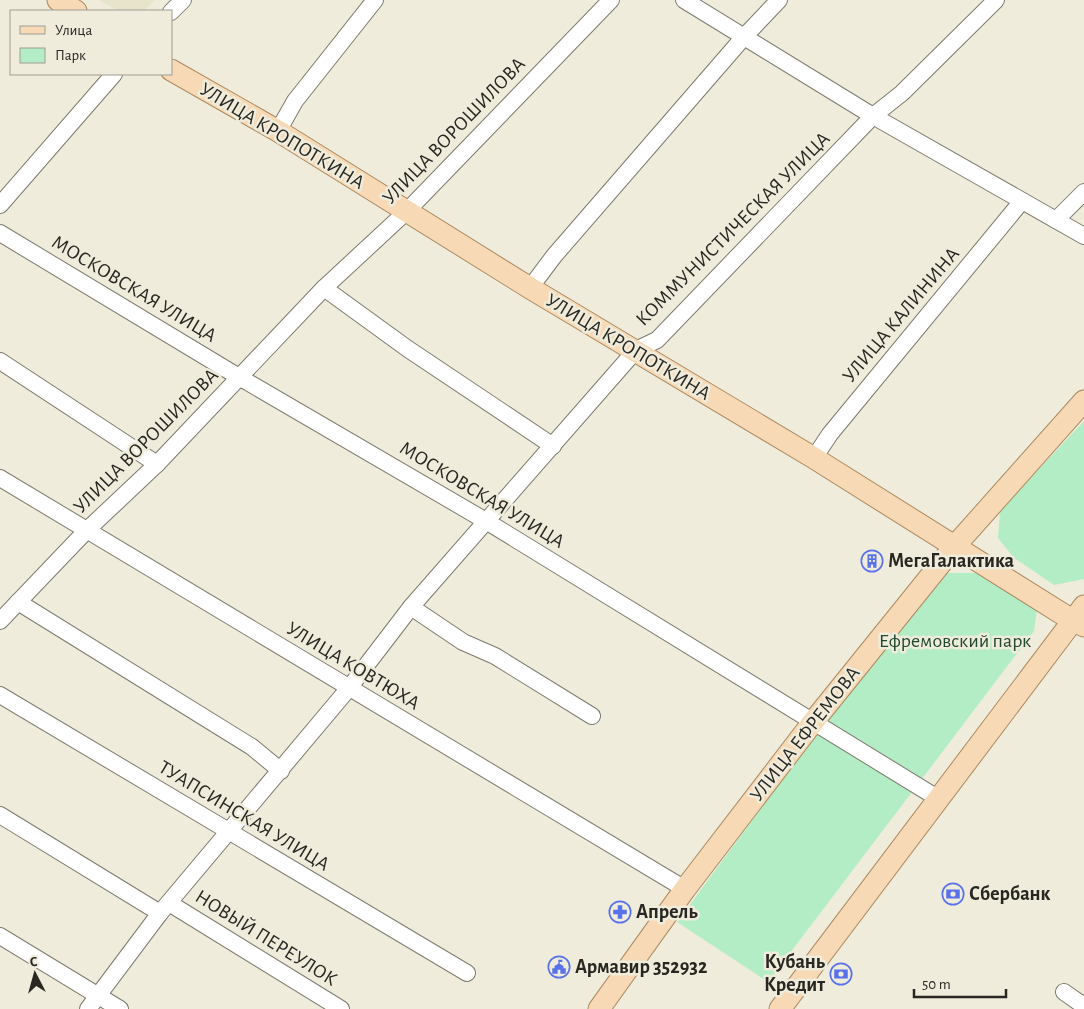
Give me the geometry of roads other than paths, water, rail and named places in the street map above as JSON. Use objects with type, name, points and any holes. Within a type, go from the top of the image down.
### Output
[{"type":"main road","points":[[58,0],[74,10]]},
{"type":"main road","name":"УЛИЦА КРОПОТКИНА","points":[[172,71],[278,131],[530,288],[814,458],[954,547],[1080,617]]},
{"type":"main road","name":"УЛИЦА ЕФРЕМОВА","points":[[599,1009],[685,889],[813,722],[954,547],[1084,401]]},
{"type":"main road","points":[[780,1009],[1080,617]]},
{"type":"street","points":[[172,11],[183,0]]},
{"type":"street","points":[[278,131],[295,102],[375,0]]},
{"type":"street","name":"УЛИЦА ВОРОШИЛОВА","points":[[0,621],[87,530],[157,464],[324,288],[406,211],[611,0]]},
{"type":"street","points":[[684,0],[743,38],[873,116],[1084,236]]},
{"type":"street","points":[[530,288],[554,256],[743,38],[779,0]]},
{"type":"street","name":"КОММУНИСТИЧЕСКАЯ УЛИЦА","points":[[93,1003],[164,908],[281,771],[349,688],[411,607],[636,350],[657,340],[873,116],[902,93],[996,0]]},
{"type":"street","points":[[0,205],[113,75]]},
{"type":"street","points":[[1056,220],[1084,192]]},
{"type":"street","name":"УЛИЦА КАЛИНИНА","points":[[814,458],[830,434],[1022,201]]},
{"type":"street","name":"МОСКОВСКАЯ УЛИЦА","points":[[0,233],[239,377],[486,521],[939,799]]},
{"type":"street","points":[[324,288],[408,349],[553,446]]},
{"type":"street","points":[[0,361],[157,464]]},
{"type":"street","name":"УЛИЦА КОВТЮХА","points":[[0,478],[685,889]]},
{"type":"street","points":[[18,602],[252,747],[281,771]]},
{"type":"street","points":[[411,607],[463,642],[495,656],[592,716]]},
{"type":"street","name":"ТУАПСИНСКАЯ УЛИЦА","points":[[0,695],[467,973]]},
{"type":"street","name":"НОВЫЙ ПЕРЕУЛОК","points":[[0,815],[341,1009]]},
{"type":"street","points":[[0,936],[93,1003],[120,1009]]},
{"type":"street","points":[[1064,992],[1084,1006]]},
{"type":"place","name":"МегаГалактика","points":[[872,561]]},
{"type":"place","name":"Сбербанк","points":[[953,894]]},
{"type":"place","name":"Апрель","points":[[620,912]]},
{"type":"place","name":"Армавир 352932","points":[[559,967]]},
{"type":"place","name":"Кубань Кредит","points":[[841,974]]},
{"type":"park label","name":"Ефремовский парк","points":[[955,641]]}]
